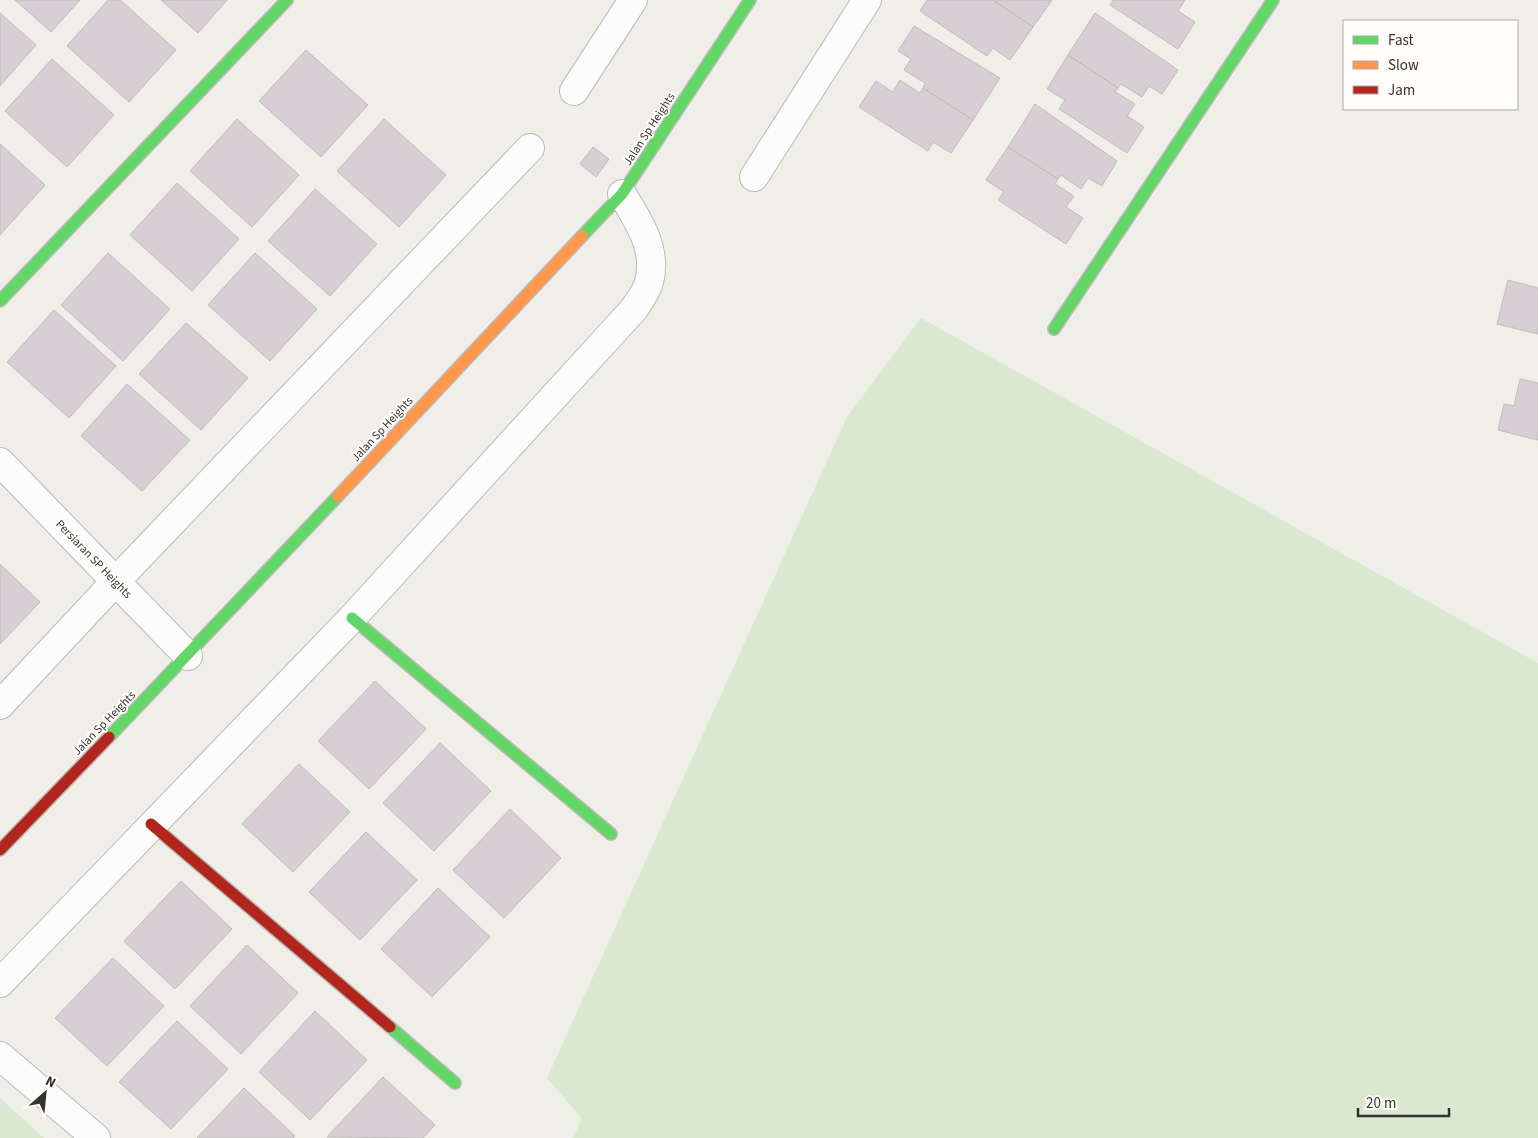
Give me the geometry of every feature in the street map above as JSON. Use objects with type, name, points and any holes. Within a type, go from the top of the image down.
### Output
[{"type":"street","points":[[0,301],[287,0]]},
{"type":"street","points":[[574,91],[633,0]]},
{"type":"street","name":"Jalan Sp Heights","points":[[0,850],[188,656],[622,194],[750,0]]},
{"type":"street","points":[[754,177],[867,0]]},
{"type":"street","points":[[1054,329],[1272,0]]},
{"type":"street","points":[[0,705],[530,148]]},
{"type":"street","points":[[0,983],[352,618],[634,309],[649,282],[651,254],[642,229],[622,194]]},
{"type":"street","name":"Persiaran SP Heights","points":[[0,462],[188,656]]},
{"type":"street","points":[[352,618],[612,834]]},
{"type":"street","points":[[152,824],[455,1083]]},
{"type":"street","points":[[0,1056],[96,1138]]},
{"type":"green space","points":[[921,318],[1538,663],[1538,1138],[573,1138],[582,1119],[547,1078],[847,417]]},
{"type":"green space","points":[[0,1098],[44,1138],[0,1138]]},
{"type":"building","points":[[15,0],[80,0],[51,32]]},
{"type":"building","points":[[108,0],[120,0],[176,50],[129,102],[67,46]]},
{"type":"building","points":[[161,0],[227,0],[198,33]]},
{"type":"building","points":[[927,0],[993,0],[1033,27],[1010,60],[993,48],[987,56],[920,11]]},
{"type":"building","points":[[993,0],[1052,0],[1033,27]]},
{"type":"building","points":[[1113,0],[1185,0],[1178,11],[1195,22],[1178,49],[1110,5]]},
{"type":"building","points":[[0,13],[36,45],[0,86]]},
{"type":"building","points":[[1095,13],[1178,70],[1162,94],[1149,86],[1142,97],[1121,84],[1118,88],[1068,55]]},
{"type":"building","points":[[914,26],[1000,78],[973,120],[923,88],[925,83],[904,70],[911,59],[898,51]]},
{"type":"building","points":[[306,50],[368,105],[321,157],[259,101]]},
{"type":"building","points":[[1068,55],[1118,88],[1115,92],[1135,104],[1127,116],[1144,127],[1127,153],[1059,109],[1065,100],[1047,89]]},
{"type":"building","points":[[52,59],[114,115],[67,167],[5,111]]},
{"type":"building","points":[[900,80],[920,93],[923,88],[973,120],[951,153],[933,142],[928,151],[859,107],[876,81],[893,92]]},
{"type":"building","points":[[1035,104],[1117,161],[1102,186],[1088,178],[1081,189],[1061,175],[1058,179],[1008,147]]},
{"type":"building","points":[[237,119],[299,175],[252,227],[190,171]]},
{"type":"building","points":[[384,119],[446,175],[399,227],[337,171]]},
{"type":"building","points":[[0,144],[45,185],[0,235]]},
{"type":"building","points":[[593,147],[609,159],[596,177],[580,164]]},
{"type":"building","points":[[1008,147],[1058,179],[1055,184],[1074,196],[1066,207],[1083,218],[1066,244],[998,200],[1004,192],[986,180]]},
{"type":"building","points":[[177,183],[239,239],[192,291],[130,235]]},
{"type":"building","points":[[315,189],[377,244],[330,296],[268,241]]},
{"type":"building","points":[[108,253],[170,309],[123,361],[61,305]]},
{"type":"building","points":[[255,253],[317,309],[270,361],[208,305]]},
{"type":"building","points":[[1508,280],[1538,288],[1538,334],[1497,324]]},
{"type":"building","points":[[54,310],[116,366],[69,418],[7,362]]},
{"type":"building","points":[[186,323],[248,378],[201,430],[139,374]]},
{"type":"building","points":[[1520,379],[1538,383],[1538,440],[1498,430],[1504,404],[1514,406]]},
{"type":"building","points":[[127,384],[190,440],[142,491],[81,436]]},
{"type":"building","points":[[0,564],[40,602],[0,644]]},
{"type":"building","points":[[375,681],[426,729],[369,789],[318,741]]},
{"type":"building","points":[[440,743],[491,791],[434,851],[383,803]]},
{"type":"building","points":[[299,764],[350,812],[293,872],[242,824]]},
{"type":"building","points":[[510,809],[561,858],[504,918],[453,870]]},
{"type":"building","points":[[366,832],[417,880],[360,940],[309,892]]},
{"type":"building","points":[[181,881],[232,929],[175,989],[124,941]]},
{"type":"building","points":[[438,888],[490,937],[432,997],[381,949]]},
{"type":"building","points":[[247,945],[298,993],[241,1054],[190,1006]]},
{"type":"building","points":[[113,958],[164,1006],[107,1066],[55,1018]]},
{"type":"building","points":[[315,1011],[367,1060],[310,1120],[259,1072]]},
{"type":"building","points":[[177,1021],[228,1069],[171,1129],[119,1082]]},
{"type":"building","points":[[383,1077],[435,1125],[423,1138],[327,1137]]},
{"type":"building","points":[[244,1088],[295,1136],[293,1138],[197,1138]]},
{"type":"traffic: fast","points":[[0,301],[287,0]]},
{"type":"traffic: fast","points":[[582,236],[622,194],[750,0]]},
{"type":"traffic: fast","points":[[1054,329],[1273,0]]},
{"type":"traffic: fast","points":[[109,737],[338,496]]},
{"type":"traffic: fast","points":[[352,618],[611,834]]},
{"type":"traffic: fast","points":[[390,1027],[455,1083]]},
{"type":"traffic: slow","points":[[338,496],[582,236]]},
{"type":"traffic: jam","points":[[0,850],[109,737]]},
{"type":"traffic: jam","points":[[151,824],[390,1027]]}]
